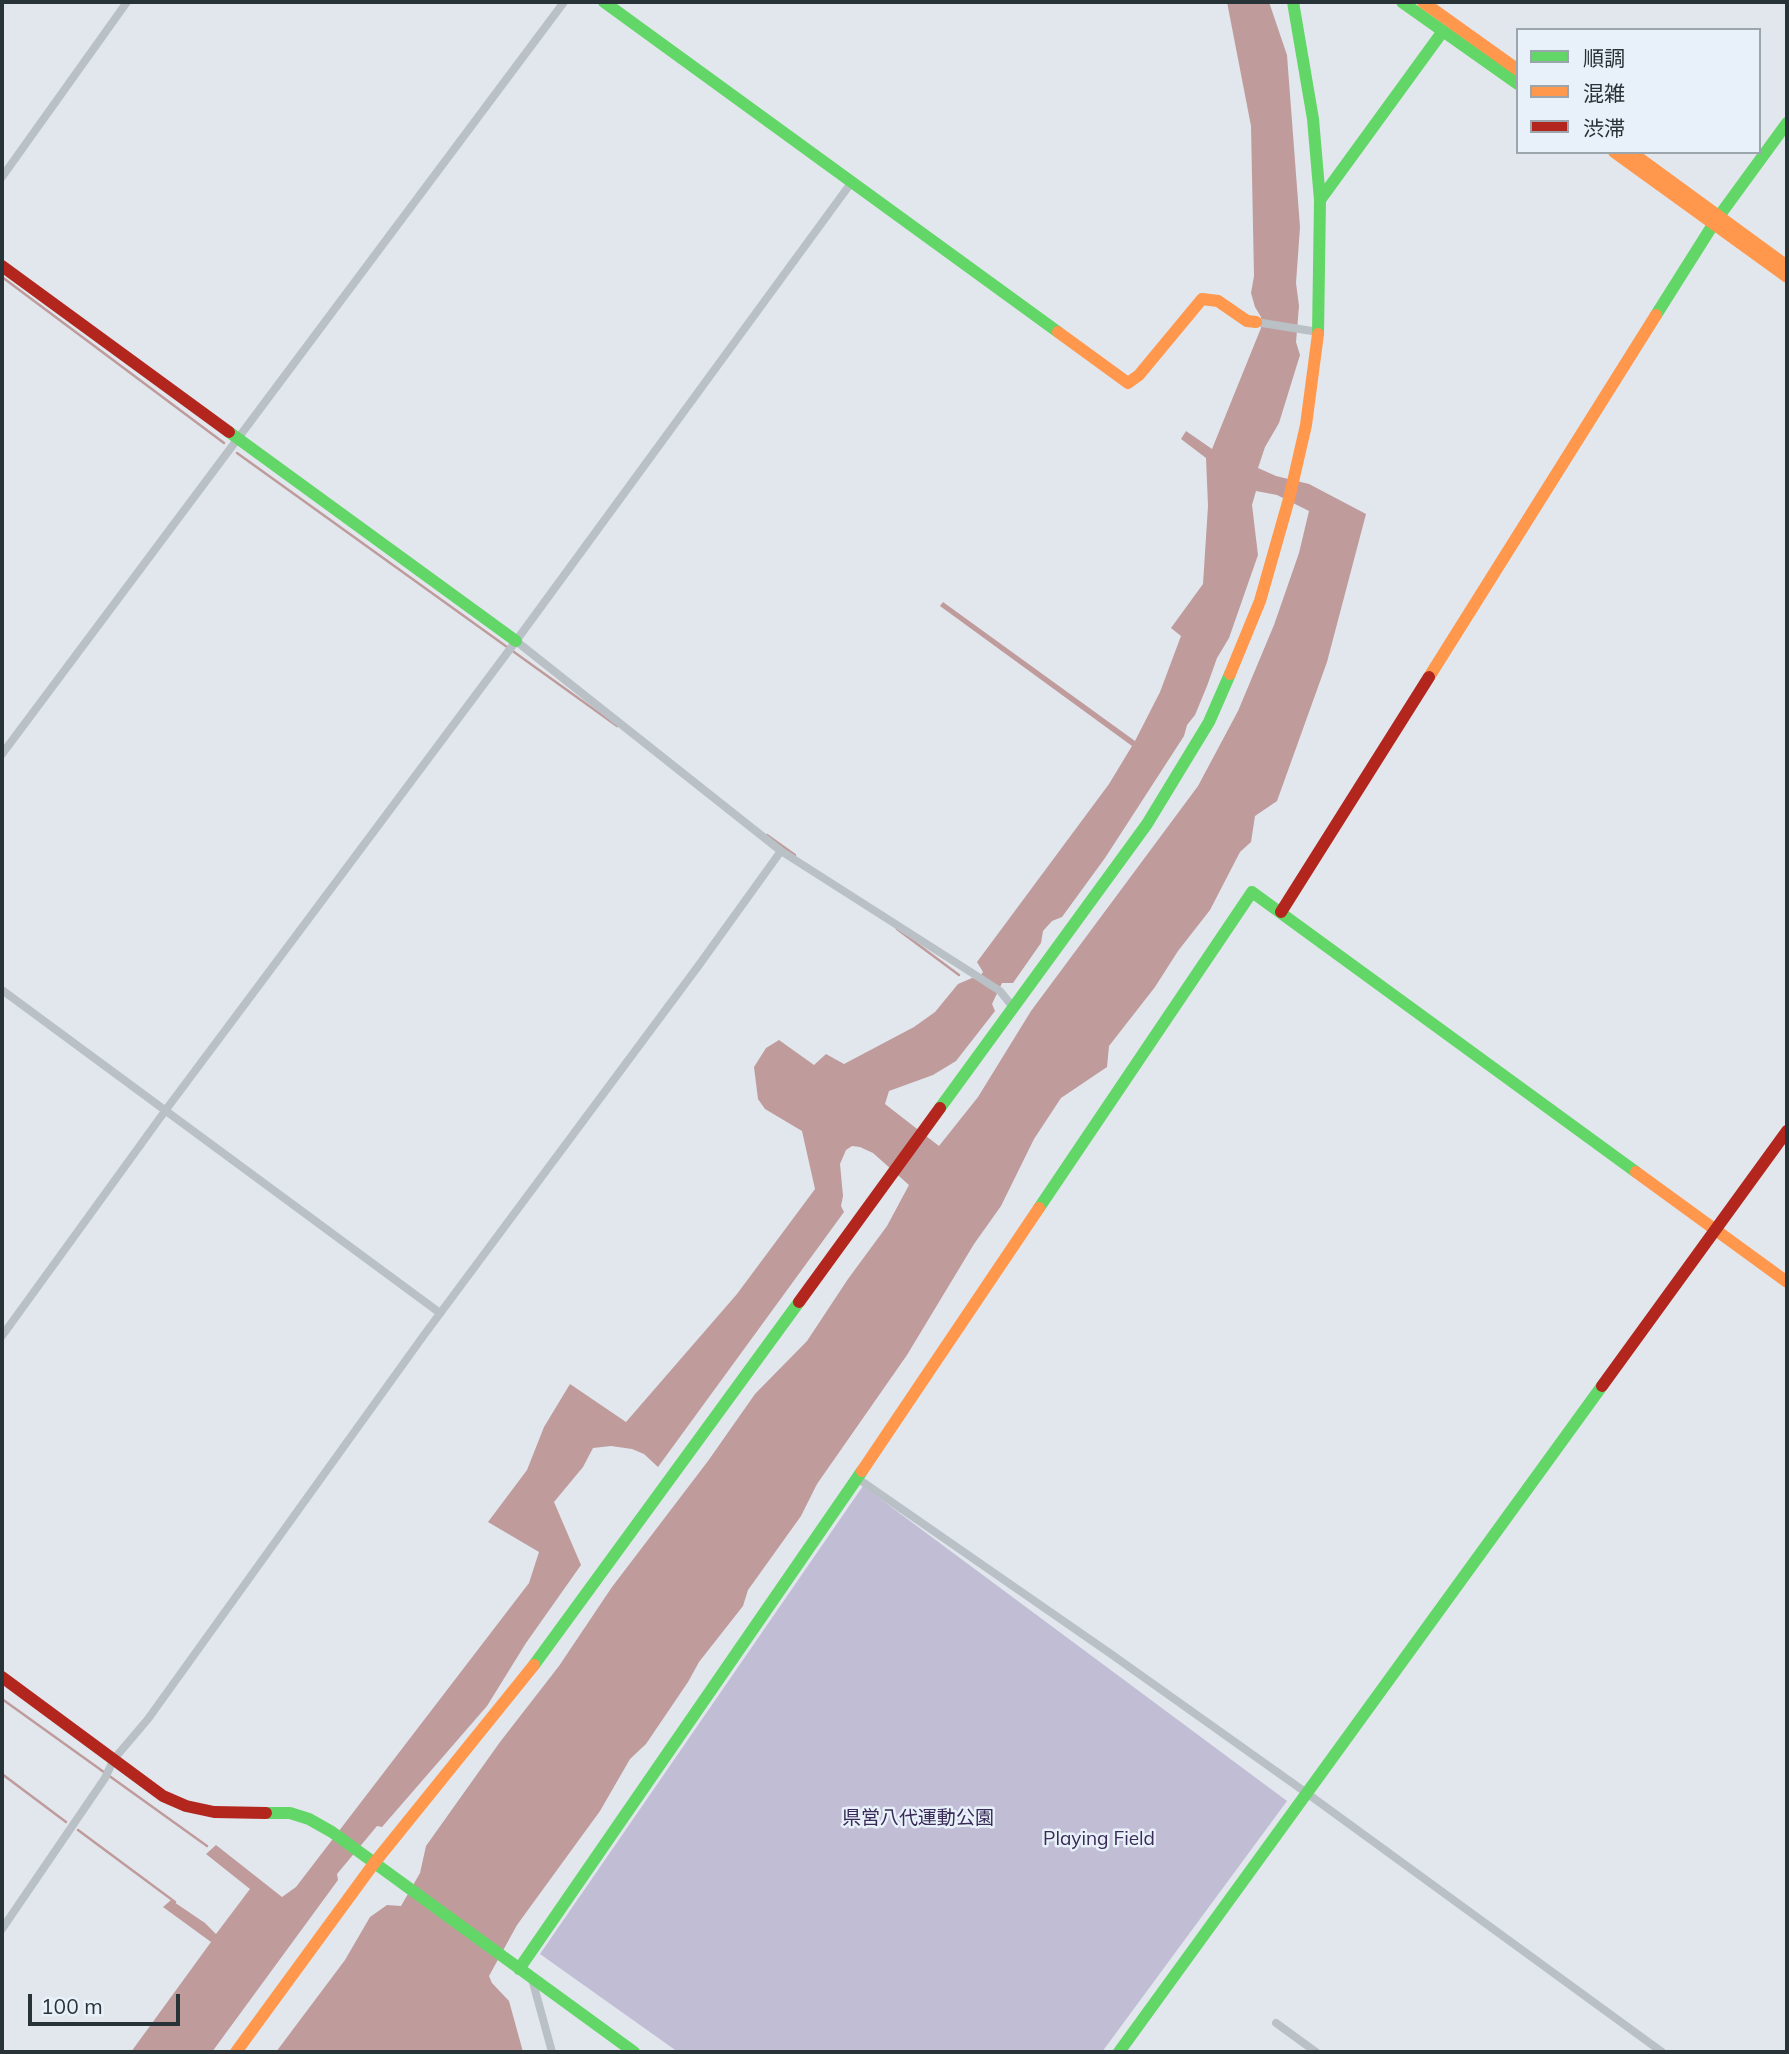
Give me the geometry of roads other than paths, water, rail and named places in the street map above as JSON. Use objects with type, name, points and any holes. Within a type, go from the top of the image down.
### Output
[{"type":"street","points":[[2,177],[127,2]]},
{"type":"street","points":[[2,754],[564,2]]},
{"type":"street","points":[[604,2],[1128,383],[1139,375],[1202,299],[1218,301],[1247,321],[1318,332]]},
{"type":"street","points":[[236,2052],[375,1862],[514,1692],[1147,824],[1209,722],[1260,601],[1289,499],[1306,425],[1318,332],[1320,200],[1313,120],[1293,2]]},
{"type":"street","points":[[1402,2],[1516,83]]},
{"type":"street","points":[[1423,2],[1516,69]]},
{"type":"street","points":[[1320,200],[1443,31]]},
{"type":"street","points":[[1281,912],[1717,220],[1787,124]]},
{"type":"street","points":[[1617,154],[1787,266]]},
{"type":"street","points":[[1634,154],[1787,277]]},
{"type":"street","points":[[2,1336],[165,1111],[515,642],[851,183]]},
{"type":"street","points":[[2,266],[239,436],[515,642],[781,851],[980,978],[999,991],[1013,1007]]},
{"type":"street","points":[[2,1929],[105,1778],[114,1759],[148,1719],[440,1313],[781,851]]},
{"type":"street","points":[[519,1969],[857,1478],[1252,892],[1787,1282]]},
{"type":"street","points":[[2,990],[440,1313]]},
{"type":"street","points":[[1119,2052],[1787,1130]]},
{"type":"street","points":[[857,1478],[1308,1794],[1662,2052]]},
{"type":"street","points":[[2,1677],[163,1796],[214,1812],[290,1813],[309,1819],[332,1832],[634,2052]]},
{"type":"street","points":[[532,1979],[552,2052]]},
{"type":"street","points":[[1276,2023],[1316,2052]]},
{"type":"waterway","points":[[2,277],[224,443]]},
{"type":"waterway","points":[[237,453],[617,726]]},
{"type":"waterway","points":[[767,835],[795,855]]},
{"type":"waterway","points":[[897,929],[959,975]]},
{"type":"waterway","points":[[2,1699],[207,1846]]},
{"type":"waterway","points":[[2,1774],[66,1822]]},
{"type":"waterway","points":[[78,1830],[175,1902]]},
{"type":"park label","name":"県営八代運動公園","points":[[918,1818]]},
{"type":"park label","name":"Playing Field","points":[[1099,1839]]}]
